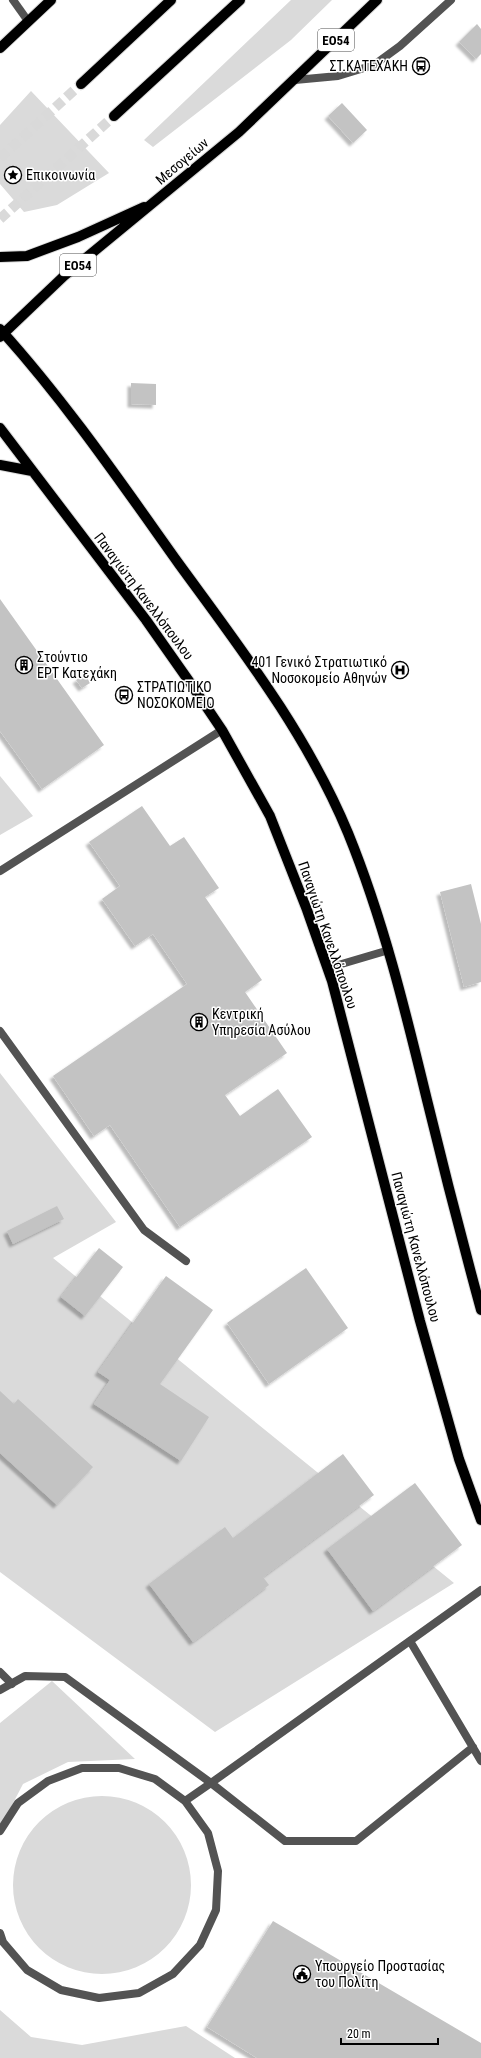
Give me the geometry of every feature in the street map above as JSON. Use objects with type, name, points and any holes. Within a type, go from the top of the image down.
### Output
[{"type":"main road","points":[[0,48],[51,0]]},
{"type":"main road","points":[[81,84],[171,0]]},
{"type":"main road","points":[[114,116],[240,0]]},
{"type":"main road","name":"Μεσογείων","points":[[1,333],[64,276],[156,202],[239,132],[377,0]]},
{"type":"main road","points":[[0,257],[27,256],[78,237],[156,202]]},
{"type":"main road","points":[[1,333],[82,428],[275,697],[308,754],[347,831],[370,891],[397,976],[458,1228],[481,1310]]},
{"type":"main road","name":"Παναγιώτη Κανελλόπουλου","points":[[0,428],[146,620],[222,730],[270,816],[328,968],[420,1321],[459,1459],[481,1520]]},
{"type":"main road","points":[[0,465],[32,471]]},
{"type":"street","points":[[13,0],[28,21]]},
{"type":"street","points":[[295,80],[338,76],[374,65],[400,46],[451,0]]},
{"type":"street","points":[[0,871],[222,730]]},
{"type":"street","points":[[328,968],[389,950]]},
{"type":"street","points":[[0,1031],[144,1230],[186,1261]]},
{"type":"street","points":[[185,1801],[481,1590]]},
{"type":"street","points":[[410,1641],[481,1761]]},
{"type":"street","points":[[0,1672],[12,1684]]},
{"type":"street","points":[[0,1690],[25,1676],[64,1677],[211,1783],[285,1841],[356,1841],[473,1747]]},
{"type":"street","points":[[0,1831],[18,1803],[48,1781],[82,1768],[119,1768],[155,1779],[185,1801],[208,1833],[218,1871],[216,1910],[200,1945],[173,1974],[138,1993],[99,1998],[61,1990],[27,1970],[3,1942],[0,1933]]},
{"type":"shaded area","points":[[291,0],[332,0],[291,40],[153,147],[144,140]]},
{"type":"shaded area","points":[[31,91],[109,173],[57,205],[24,212],[0,184],[0,125]]},
{"type":"shaded area","points":[[0,776],[33,816],[0,835]]},
{"type":"shaded area","points":[[0,1073],[116,1222],[53,1258],[454,1583],[215,1732],[0,1572]]},
{"type":"shaded area","points":[[52,1681],[135,1759],[68,1762],[23,1784],[0,1828],[0,1723]]},
{"type":"shaded area","points":[[93,1796],[111,1796],[128,1799],[144,1806],[159,1816],[171,1828],[181,1843],[188,1859],[191,1885],[190,1902],[185,1919],[171,1942],[159,1954],[144,1964],[128,1971],[111,1974],[93,1974],[76,1971],[60,1964],[45,1954],[33,1942],[23,1927],[16,1911],[13,1894],[13,1876],[16,1859],[23,1843],[33,1828],[45,1816],[60,1806],[76,1799]]},
{"type":"shaded area","points":[[0,2010],[31,2037],[82,2045],[186,2026],[235,2058],[0,2058]]},
{"type":"building","points":[[477,24],[481,29],[481,54],[476,59],[459,42]]},
{"type":"building","points":[[342,103],[367,130],[353,143],[328,116]]},
{"type":"building","points":[[131,383],[156,384],[156,405],[131,404]]},
{"type":"building","name":"Στούντιο ΕΡΤ Κατεχάκη","points":[[0,599],[104,745],[42,789],[0,731]]},
{"type":"building","points":[[85,674],[90,683],[82,688],[76,680]]},
{"type":"building","name":"Κεντρική Υπηρεσία Ασύλου","points":[[142,806],[170,846],[184,837],[219,888],[205,897],[262,980],[245,992],[287,1053],[225,1095],[240,1116],[278,1089],[312,1137],[180,1227],[110,1125],[94,1136],[53,1076],[187,984],[153,934],[135,946],[102,899],[120,886],[89,842]]},
{"type":"building","points":[[471,884],[481,924],[481,982],[464,987],[440,892]]},
{"type":"building","points":[[57,1206],[64,1219],[13,1244],[7,1231]]},
{"type":"building","points":[[99,1248],[123,1267],[85,1316],[61,1297]]},
{"type":"building","points":[[306,1268],[348,1328],[269,1384],[227,1323]]},
{"type":"building","points":[[166,1276],[213,1310],[160,1384],[209,1417],[181,1461],[94,1404],[110,1380],[98,1372]]},
{"type":"building","points":[[0,1391],[14,1404],[18,1399],[93,1467],[57,1505],[0,1453]]},
{"type":"building","points":[[343,1454],[374,1495],[263,1577],[269,1585],[193,1642],[149,1584],[225,1527],[233,1538]]},
{"type":"building","points":[[415,1483],[462,1545],[373,1611],[327,1549]]},
{"type":"building","name":"Υπουργείο Προστασίας του Πολίτη","points":[[273,1921],[481,2043],[481,2058],[257,2058],[207,2027]]},
{"type":"tunnel","points":[[0,158],[81,84]]},
{"type":"tunnel","points":[[0,219],[114,116]]},
{"type":"place","name":"ΣΤ.ΚΑΤΕΧΑΚΗ","points":[[421,66]]},
{"type":"place","name":"Επικοινωνία","points":[[13,175]]},
{"type":"place","name":"Στούντιο ΕΡΤ Κατεχάκη","points":[[24,665]]},
{"type":"place","name":"401 Γενικό Στρατιωτικό Νοσοκομείο Αθηνών","points":[[400,670]]},
{"type":"place","name":"ΣΤΡΑΤΙΩΤΙΚΟ ΝΟΣΟΚΟΜΕΙΟ","points":[[124,695]]},
{"type":"place","name":"Κεντρική Υπηρεσία Ασύλου","points":[[199,1022]]},
{"type":"place","name":"Υπουργείο Προστασίας του Πολίτη","points":[[302,1974]]}]
